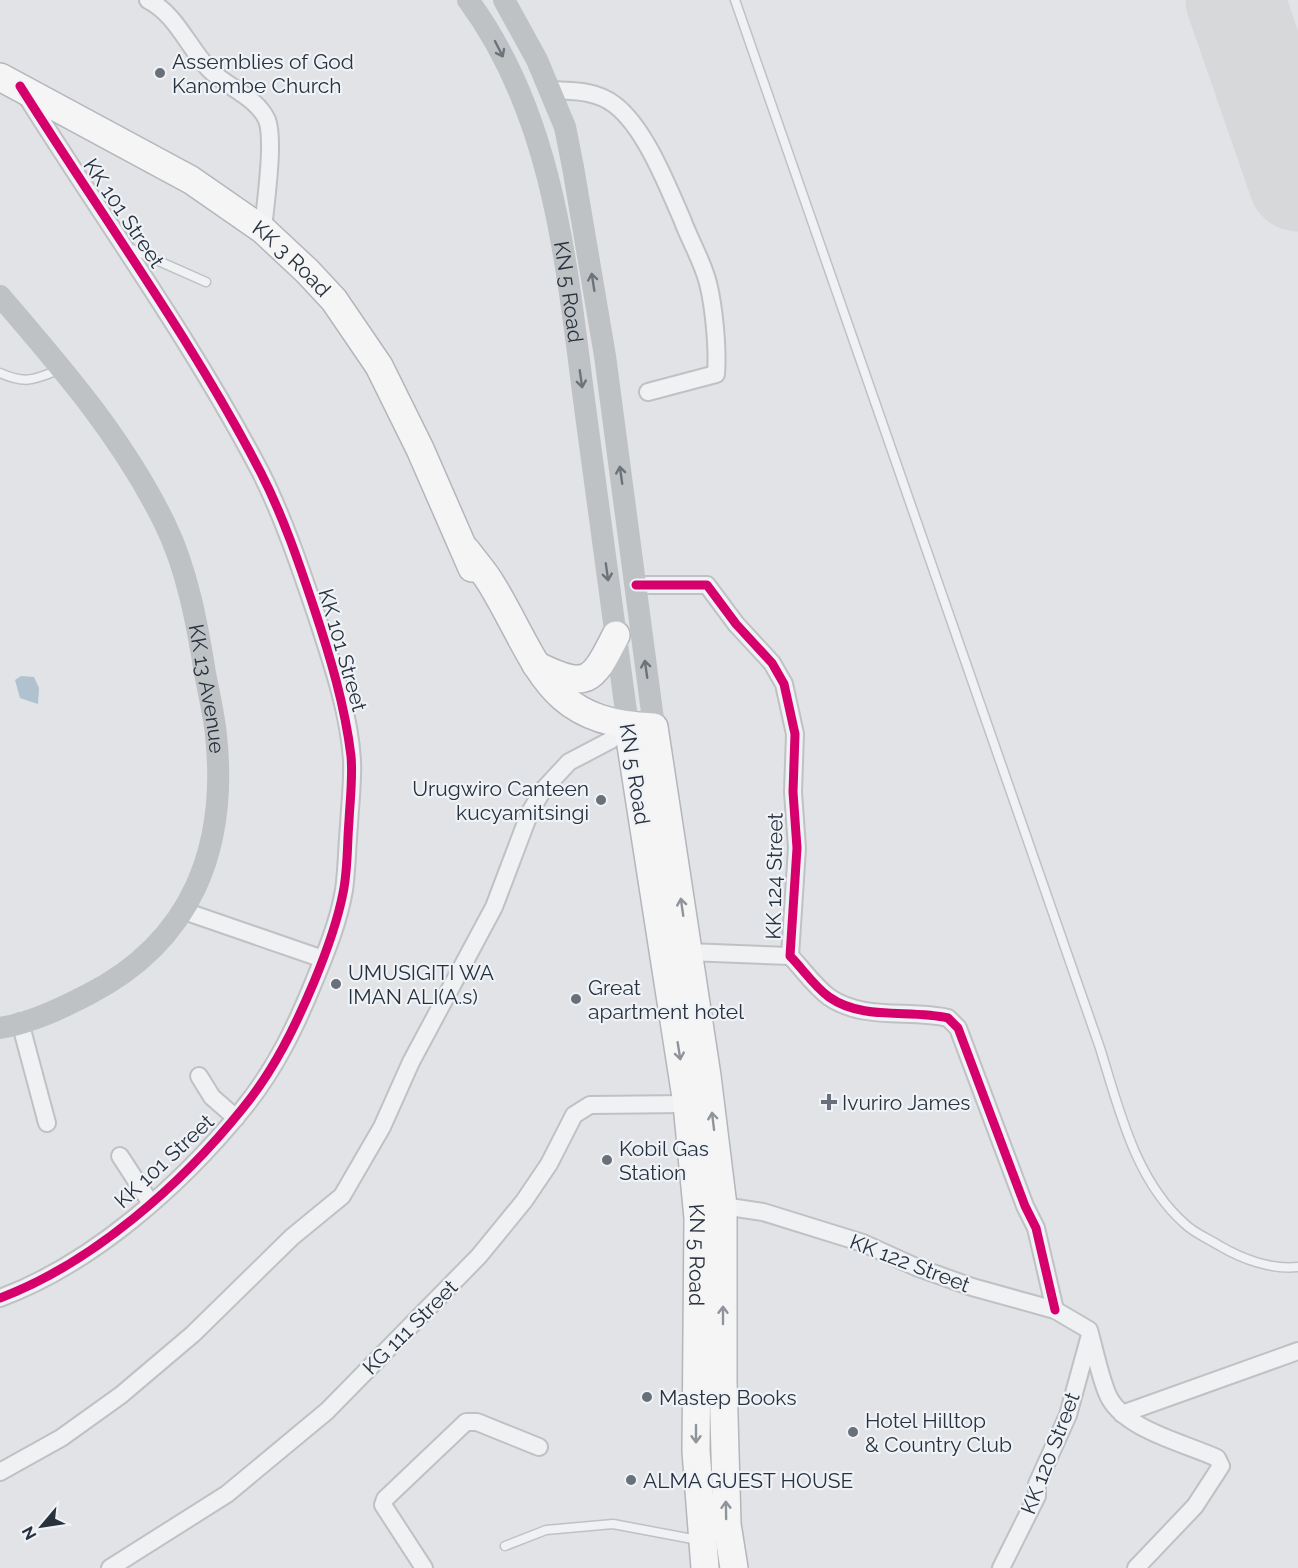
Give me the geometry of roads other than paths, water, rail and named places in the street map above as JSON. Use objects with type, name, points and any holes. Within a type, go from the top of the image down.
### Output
[{"type":"highway","name":"KK 3 Road","points":[[10,81],[191,180],[263,230],[334,300],[357,329],[379,366],[467,551]]},
{"type":"highway","points":[[467,551],[492,584],[534,663],[549,684],[577,710],[636,736]]},
{"type":"highway","points":[[467,551],[494,623],[524,674],[550,706],[565,719],[636,736]]},
{"type":"highway","points":[[534,663],[560,676],[582,680],[597,671],[615,635]]},
{"type":"highway","name":"KN 5 Road","points":[[636,736],[688,952],[723,1206],[723,1381],[727,1524],[734,1568]]},
{"type":"highway","name":"KN 5 Road","points":[[636,736],[687,1104],[698,1218],[696,1451],[705,1568]]},
{"type":"main road","name":"KN 5 Road","points":[[468,0],[491,33],[512,73],[540,145],[552,188],[579,364],[615,635],[636,736]]},
{"type":"main road","name":"KN 5 Road","points":[[504,0],[520,26],[565,127],[584,221],[636,585],[636,736]]},
{"type":"main road","name":"KK 13 Avenue","points":[[0,296],[114,435],[166,526],[185,580],[200,636],[216,736],[218,803],[205,866],[184,911],[149,953],[122,976],[60,1008],[10,1025]]},
{"type":"street","points":[[148,0],[167,13],[208,68],[223,82],[258,106],[267,121],[269,138],[263,230]]},
{"type":"street","name":"KK 101 Street","points":[[0,1298],[44,1278],[80,1257],[150,1202],[213,1145],[256,1093],[293,1032],[323,959],[344,891],[352,758],[343,708],[326,645],[301,569],[262,476],[204,372],[126,246],[10,81]]},
{"type":"street","points":[[549,90],[588,93],[616,105],[634,127],[658,164],[700,256],[709,286],[717,353],[716,374],[648,392]]},
{"type":"street","name":"KK 124 Street","points":[[636,585],[707,585],[736,624],[772,663],[784,684],[795,734],[793,792],[797,848],[790,956],[830,998],[856,1008],[881,1013],[948,1018],[958,1028],[1025,1206],[1036,1228],[1055,1310]]},
{"type":"street","points":[[0,1472],[78,1426],[121,1395],[193,1334],[292,1237],[342,1196],[382,1127],[411,1062],[494,907],[521,830],[543,790],[569,762],[636,736]]},
{"type":"street","points":[[184,911],[323,959]]},
{"type":"street","points":[[688,952],[790,956]]},
{"type":"street","points":[[10,1025],[47,1123]]},
{"type":"street","points":[[199,1076],[212,1096],[236,1118]]},
{"type":"street","name":"KG 111 Street","points":[[110,1568],[227,1494],[327,1411],[479,1256],[524,1201],[549,1164],[574,1115],[581,1109],[590,1105],[687,1104]]},
{"type":"street","points":[[120,1156],[150,1202]]},
{"type":"street","name":"KK 122 Street","points":[[723,1206],[763,1212],[863,1243],[916,1267],[972,1287],[1055,1310],[1089,1330],[1090,1334]]},
{"type":"street","points":[[1090,1334],[1107,1395],[1122,1414],[1141,1427],[1217,1458],[1221,1466],[1195,1506],[1136,1568]]},
{"type":"street","name":"KK 120 Street","points":[[1001,1568],[1037,1496],[1037,1484],[1068,1415],[1090,1334]]},
{"type":"street","points":[[1122,1414],[1298,1352]]},
{"type":"street","points":[[424,1568],[383,1505],[385,1499],[466,1422],[477,1422],[539,1447]]},
{"type":"lane","points":[[735,0],[1100,1048],[1126,1131],[1155,1189],[1185,1225],[1238,1257],[1286,1268],[1298,1267]]},
{"type":"lane","points":[[126,246],[206,282]]},
{"type":"lane","points":[[0,373],[22,381],[35,380],[62,369]]},
{"type":"lane","points":[[505,1546],[546,1530],[613,1524],[702,1540]]},
{"type":"water","points":[[21,676],[34,677],[39,688],[38,704],[20,698],[15,680]]},
{"type":"place","name":"Assemblies of God Kanombe Church","points":[[160,73]]},
{"type":"place","name":"Urugwiro Canteen kucyamitsingi","points":[[601,800]]},
{"type":"place","name":"UMUSIGITI WA IMAN ALI(A.s)","points":[[336,984]]},
{"type":"place","name":"Great apartment hotel","points":[[576,999]]},
{"type":"place","name":"Ivuriro James","points":[[829,1102]]},
{"type":"place","name":"Kobil Gas Station","points":[[607,1160]]},
{"type":"place","name":"Mastep Books","points":[[647,1397]]},
{"type":"place","name":"Hotel Hilltop & Country Club","points":[[853,1432]]},
{"type":"place","name":"ALMA GUEST HOUSE","points":[[631,1480]]}]
